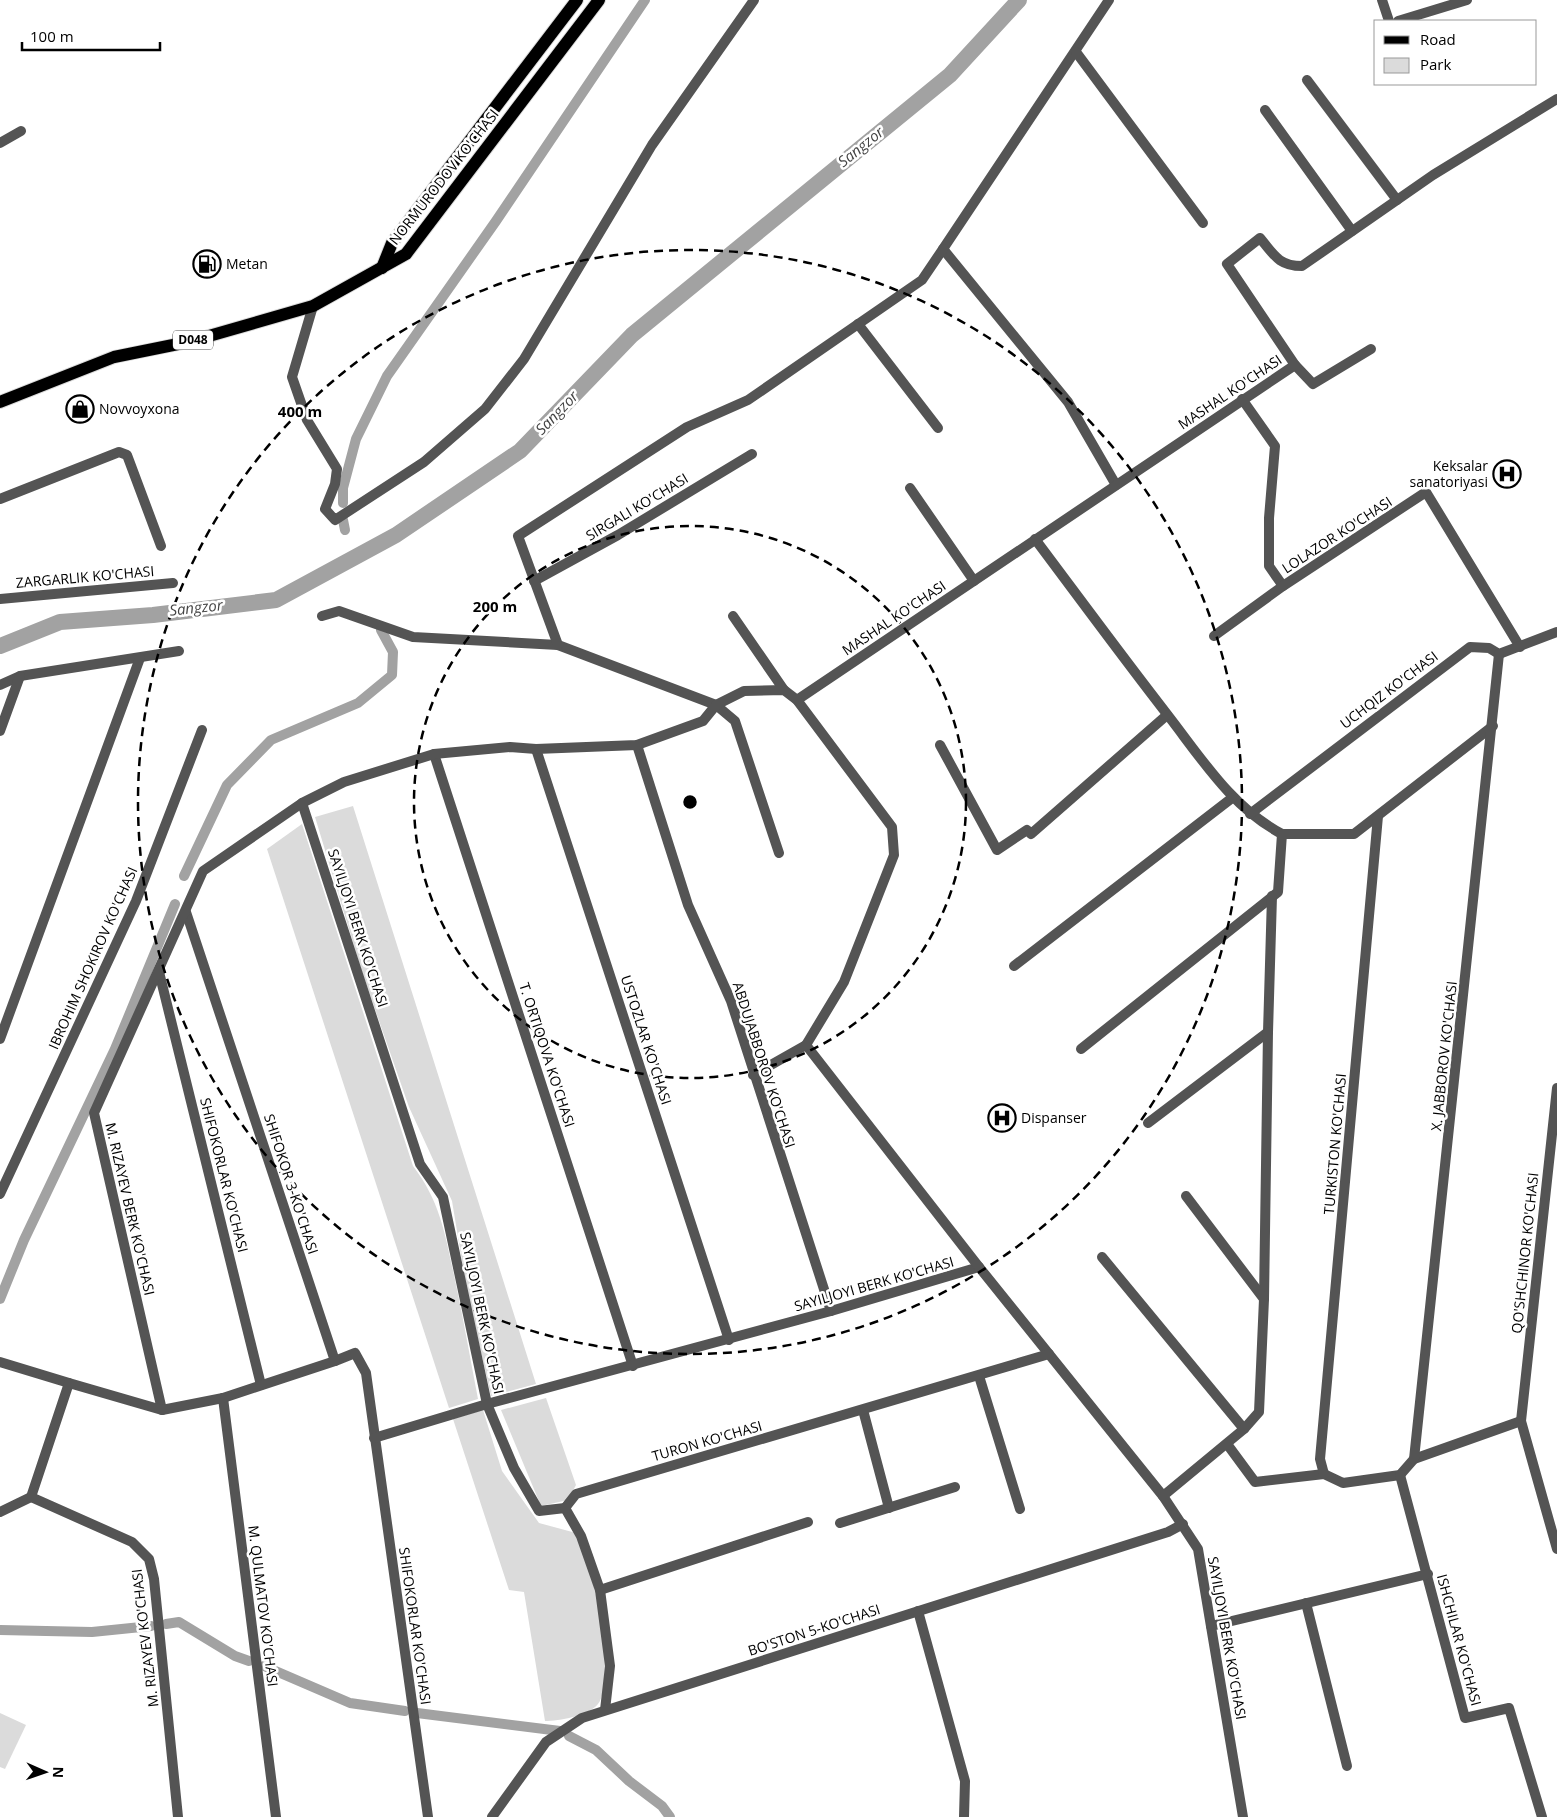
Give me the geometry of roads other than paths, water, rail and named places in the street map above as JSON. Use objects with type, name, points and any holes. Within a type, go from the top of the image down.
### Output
[{"type":"main road","name":"NORMURODOV KO'CHASI","points":[[382,268],[392,243],[577,0]]},
{"type":"main road","name":"NORMURODOV KO'CHASI","points":[[382,268],[406,254],[599,0]]},
{"type":"main road","name":"D048","points":[[0,402],[114,357],[190,342],[313,306],[382,268]]},
{"type":"street","points":[[313,306],[292,377],[307,420],[337,469],[325,509],[335,520],[424,462],[485,409],[524,359],[652,145],[754,0]]},
{"type":"street","points":[[558,645],[518,536],[687,427],[748,400],[922,280],[1109,0]]},
{"type":"street","points":[[1382,0],[1389,20]]},
{"type":"street","points":[[1401,20],[1467,0]]},
{"type":"street","points":[[1076,52],[1202,223]]},
{"type":"street","points":[[1307,80],[1397,200]]},
{"type":"street","name":"MASHAL KO'CHASI","points":[[797,700],[1294,365],[1226,264],[1260,238],[1279,261],[1288,266],[1302,266],[1433,175],[1557,99]]},
{"type":"street","points":[[1264,110],[1352,231]]},
{"type":"street","points":[[0,143],[21,131]]},
{"type":"street","points":[[943,249],[1068,402],[1116,485]]},
{"type":"street","points":[[858,324],[938,428]]},
{"type":"street","points":[[1294,365],[1313,384],[1371,349]]},
{"type":"street","points":[[1242,399],[1275,446],[1269,518],[1269,566],[1283,586]]},
{"type":"street","points":[[0,499],[119,452],[127,455],[161,546]]},
{"type":"street","name":"SIRGALI KO'CHASI","points":[[534,581],[618,535],[752,454]]},
{"type":"street","points":[[910,488],[974,580]]},
{"type":"street","name":"LOLAZOR KO'CHASI","points":[[1214,636],[1283,586],[1426,492],[1520,647]]},
{"type":"street","points":[[1035,540],[1232,798],[1263,824],[1282,834],[1354,834],[1493,726]]},
{"type":"street","name":"ZARGARLIK KO'CHASI","points":[[0,599],[173,583]]},
{"type":"street","points":[[322,616],[339,611],[413,637],[558,645],[716,705],[735,721],[779,853]]},
{"type":"street","points":[[733,616],[784,690],[797,700],[892,827],[894,855],[844,982],[806,1045],[754,1075]]},
{"type":"street","points":[[1499,654],[1557,632]]},
{"type":"street","name":"UCHQIZ KO'CHASI","points":[[1250,814],[1470,647],[1489,648],[1499,654]]},
{"type":"street","points":[[0,684],[20,676],[180,651]]},
{"type":"street","name":"X. JABBOROV KO'CHASI","points":[[1414,1459],[1493,726],[1499,654]]},
{"type":"street","points":[[0,1039],[140,658]]},
{"type":"street","points":[[0,731],[20,676]]},
{"type":"street","name":"M. RIZAYEV BERK KO'CHASI","points":[[162,1410],[94,1113],[186,912],[203,870],[302,803],[344,782],[434,754],[510,747],[536,749],[637,745],[703,721],[716,705],[744,691],[784,690]]},
{"type":"street","points":[[940,745],[997,850],[1027,830],[1031,834],[1167,715]]},
{"type":"street","name":"IBROHIM SHOKIROV KO'CHASI","points":[[0,1194],[136,901],[202,730]]},
{"type":"street","name":"ABDUJABBOROV KO'CHASI","points":[[637,745],[688,905],[731,1001],[831,1311]]},
{"type":"street","name":"USTOZLAR KO'CHASI","points":[[536,749],[729,1340]]},
{"type":"street","name":"T. ORTIQOVA KO'CHASI","points":[[434,754],[633,1366]]},
{"type":"street","points":[[1014,966],[1232,798]]},
{"type":"street","name":"SAYILJOYI BERK KO'CHASI","points":[[302,803],[420,1164],[443,1197],[487,1404],[729,1340],[980,1267]]},
{"type":"street","name":"TURKISTON KO'CHASI","points":[[1324,1474],[1320,1459],[1378,816]]},
{"type":"street","points":[[1081,1049],[1278,892],[1282,834]]},
{"type":"street","points":[[1162,1496],[1244,1429],[1259,1412],[1264,1300],[1272,896]]},
{"type":"street","name":"SHIFOKOR 3-KO'CHASI","points":[[186,912],[335,1361]]},
{"type":"street","name":"SHIFOKORLAR KO'CHASI","points":[[159,972],[261,1385]]},
{"type":"street","points":[[1148,1124],[1268,1032]]},
{"type":"street","name":"SAYILJOYI BERK KO'CHASI","points":[[806,1045],[1162,1496],[1183,1524],[1198,1549],[1243,1817]]},
{"type":"street","name":"QO'SHCHINOR KO'CHASI","points":[[1521,1421],[1557,1088]]},
{"type":"street","points":[[1186,1196],[1264,1300]]},
{"type":"street","points":[[1102,1257],[1244,1429]]},
{"type":"street","points":[[0,1362],[162,1410],[223,1398],[355,1353],[366,1373],[374,1438],[487,1404],[514,1468],[539,1512],[565,1508],[581,1536],[600,1590],[610,1666],[605,1710]]},
{"type":"street","name":"TURON KO'CHASI","points":[[565,1508],[576,1494],[1049,1354]]},
{"type":"street","points":[[978,1376],[1020,1509]]},
{"type":"street","points":[[0,1512],[31,1498],[70,1384]]},
{"type":"street","name":"M. QULMATOV KO'CHASI","points":[[223,1398],[276,1817]]},
{"type":"street","points":[[863,1410],[889,1508]]},
{"type":"street","points":[[1226,1444],[1255,1482],[1324,1474],[1343,1484],[1400,1475],[1414,1459],[1521,1421],[1557,1549]]},
{"type":"street","name":"SHIFOKORLAR KO'CHASI","points":[[374,1438],[428,1817]]},
{"type":"street","name":"ISHCHILAR KO'CHASI","points":[[1400,1475],[1465,1718],[1509,1708],[1542,1817]]},
{"type":"street","points":[[840,1523],[955,1487]]},
{"type":"street","name":"M. RIZAYEV KO'CHASI","points":[[31,1498],[132,1542],[149,1559],[154,1579],[178,1817]]},
{"type":"street","points":[[600,1590],[808,1522]]},
{"type":"street","name":"BO'STON 5-KO'CHASI","points":[[492,1817],[546,1742],[582,1718],[1168,1532],[1183,1524]]},
{"type":"street","points":[[1211,1626],[1428,1574]]},
{"type":"street","points":[[1306,1603],[1347,1766]]},
{"type":"street","points":[[918,1611],[965,1781],[964,1817]]},
{"type":"waterway","points":[[343,503],[343,488],[356,439],[387,376],[496,221],[645,0]]},
{"type":"waterway","name":"Sangzor","points":[[0,646],[60,622],[153,615],[276,600],[396,535],[520,451],[632,335],[950,75],[1019,0]]},
{"type":"waterway","points":[[343,520],[345,530]]},
{"type":"waterway","points":[[184,876],[227,785],[271,740],[358,703],[392,675],[393,652],[381,630]]},
{"type":"waterway","points":[[0,1299],[24,1240],[115,1049],[175,904]]},
{"type":"waterway","points":[[166,1624],[179,1622],[235,1656],[249,1661]]},
{"type":"waterway","points":[[0,1630],[92,1632],[151,1626]]},
{"type":"waterway","points":[[264,1666],[350,1703],[405,1711]]},
{"type":"waterway","points":[[417,1713],[560,1731]]},
{"type":"waterway","points":[[569,1736],[596,1750],[629,1781],[662,1806],[670,1817]]},
{"type":"place","name":"Metan","points":[[207,264]]},
{"type":"place","name":"Novvoyxona","points":[[80,409]]},
{"type":"place","name":"Keksalar sanatoriyasi","points":[[1507,474]]},
{"type":"place","name":"Dispanser","points":[[1002,1118]]}]
